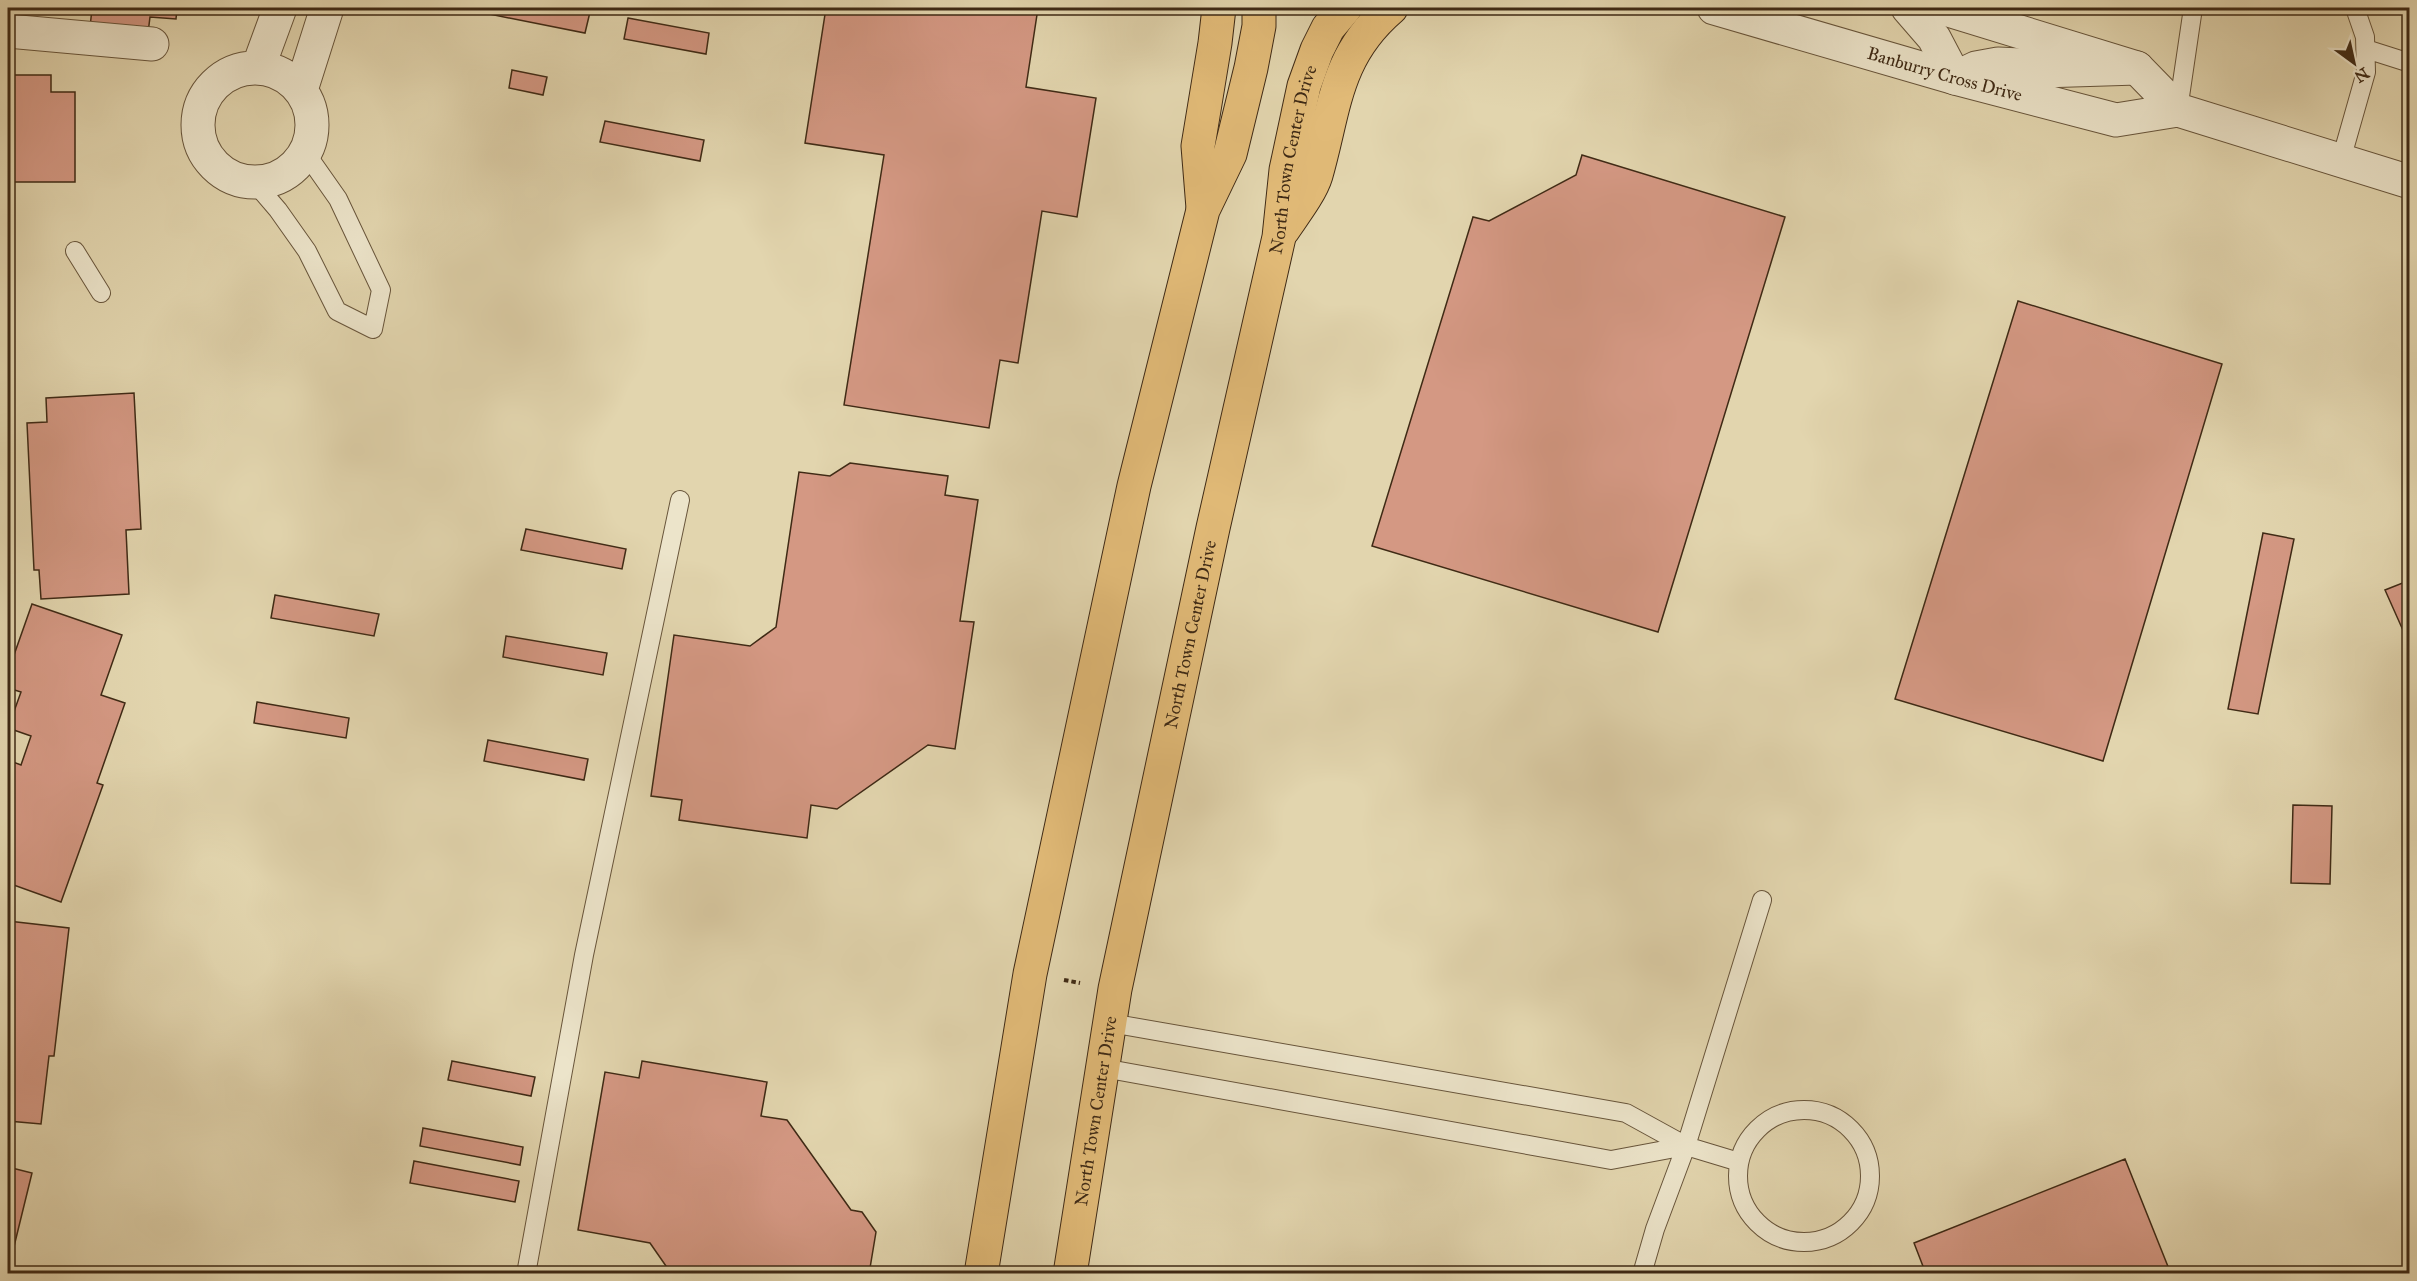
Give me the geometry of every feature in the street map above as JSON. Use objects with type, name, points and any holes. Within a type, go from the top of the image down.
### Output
[{"type":"main road","points":[[1203,210],[1198,146],[1219,8]]},
{"type":"main road","points":[[981,1274],[1033,963],[1134,486],[1203,210],[1230,154],[1251,68],[1259,26],[1259,8]]},
{"type":"main road","name":"North Town Center Drive","points":[[1070,1274],[1110,1023],[1213,528],[1279,237],[1286,170],[1304,86],[1328,28],[1345,8]]},
{"type":"main road","points":[[1279,237],[1315,178],[1327,125],[1343,72],[1362,40],[1377,20],[1391,8]]},
{"type":"street","points":[[258,68],[280,8]]},
{"type":"street","points":[[301,90],[327,8]]},
{"type":"street","name":"Banburry Cross Drive","points":[[1714,8],[1955,78],[2116,120],[2178,110],[2409,182]]},
{"type":"street","points":[[1908,8],[1934,38],[1955,78],[1976,68],[1998,64],[2021,65],[2041,71],[2137,68]]},
{"type":"street","name":"Banburry Cross Drive","points":[[1942,8],[2137,68],[2178,110]]},
{"type":"street","points":[[8,31],[152,44]]},
{"type":"street","points":[[258,68],[274,71],[289,79],[301,90],[312,120],[311,136],[305,152],[296,165],[283,174],[254,182],[241,180],[225,174],[203,149],[198,131],[200,111],[208,93],[222,79],[239,70],[258,68]]},
{"type":"lane","points":[[2178,110],[2193,8]]},
{"type":"lane","points":[[2341,160],[2363,85],[2367,60],[2364,37],[2355,8]]},
{"type":"lane","points":[[2366,49],[2409,63]]},
{"type":"lane","points":[[254,182],[278,210],[307,251],[337,311],[373,329],[381,290],[338,199],[305,152]]},
{"type":"lane","points":[[75,251],[101,293]]},
{"type":"lane","points":[[526,1274],[584,955],[680,500]]},
{"type":"lane","points":[[1642,1274],[1655,1228],[1686,1146],[1761,900]]},
{"type":"lane","points":[[1110,1023],[1626,1113],[1686,1146],[1739,1161]]},
{"type":"lane","points":[[1103,1068],[1611,1160],[1686,1146]]},
{"type":"lane","points":[[1804,1109],[1826,1113],[1844,1123],[1859,1139],[1868,1158],[1870,1179],[1865,1201],[1854,1219],[1838,1233],[1817,1241],[1796,1241],[1775,1235],[1757,1222],[1744,1205],[1738,1183],[1739,1161],[1748,1141],[1762,1124],[1782,1113],[1804,1109]]},
{"type":"path","points":[[1062,980],[1090,985]]},
{"type":"building","points":[[76,8],[177,8],[176,19],[150,17],[148,33],[90,27],[92,9]]},
{"type":"building","points":[[490,8],[567,8],[590,12],[585,33],[489,14]]},
{"type":"building","points":[[826,8],[1038,8],[1026,87],[1096,98],[1077,217],[1042,211],[1018,363],[1000,360],[989,428],[844,405],[884,155],[805,143]]},
{"type":"building","points":[[628,18],[709,33],[706,54],[624,39]]},
{"type":"building","points":[[512,70],[547,77],[543,95],[509,88]]},
{"type":"building","points":[[8,75],[51,75],[51,92],[75,92],[75,182],[8,182]]},
{"type":"building","points":[[605,121],[704,140],[700,161],[600,142]]},
{"type":"building","points":[[1582,155],[1785,217],[1658,632],[1372,546],[1473,217],[1489,221],[1576,175]]},
{"type":"building","points":[[2018,301],[2222,364],[2103,761],[1895,699]]},
{"type":"building","points":[[134,393],[141,529],[126,530],[129,594],[41,599],[39,570],[34,570],[27,423],[47,422],[46,398]]},
{"type":"building","points":[[850,463],[948,476],[945,495],[978,500],[960,621],[974,622],[955,749],[928,745],[837,809],[811,805],[807,838],[679,820],[682,800],[651,796],[674,635],[750,646],[776,627],[799,472],[830,476]]},
{"type":"building","points":[[526,529],[626,549],[622,569],[521,550]]},
{"type":"building","points":[[2263,533],[2294,539],[2258,714],[2228,709]]},
{"type":"building","points":[[2410,580],[2410,646],[2385,590]]},
{"type":"building","points":[[275,595],[379,614],[374,636],[271,618]]},
{"type":"building","points":[[32,604],[122,635],[101,695],[125,703],[97,783],[103,785],[61,902],[8,883],[8,760],[21,765],[31,736],[8,728],[21,692],[8,688],[8,672]]},
{"type":"building","points":[[506,636],[607,653],[603,675],[503,657]]},
{"type":"building","points":[[257,702],[349,718],[346,738],[254,723]]},
{"type":"building","points":[[488,740],[588,759],[584,780],[484,761]]},
{"type":"building","points":[[2293,805],[2332,806],[2330,884],[2291,883]]},
{"type":"building","points":[[8,921],[69,928],[54,1056],[49,1056],[41,1124],[8,1121]]},
{"type":"building","points":[[452,1061],[535,1077],[531,1096],[448,1080]]},
{"type":"building","points":[[642,1061],[767,1082],[761,1116],[787,1120],[851,1210],[862,1212],[876,1232],[869,1274],[665,1274],[666,1266],[650,1243],[578,1230],[605,1072],[639,1078]]},
{"type":"building","points":[[423,1128],[523,1147],[520,1165],[420,1146]]},
{"type":"building","points":[[2125,1159],[2171,1274],[1926,1274],[1914,1243]]},
{"type":"building","points":[[414,1161],[519,1181],[515,1202],[410,1183]]},
{"type":"building","points":[[8,1167],[32,1173],[8,1271]]}]
